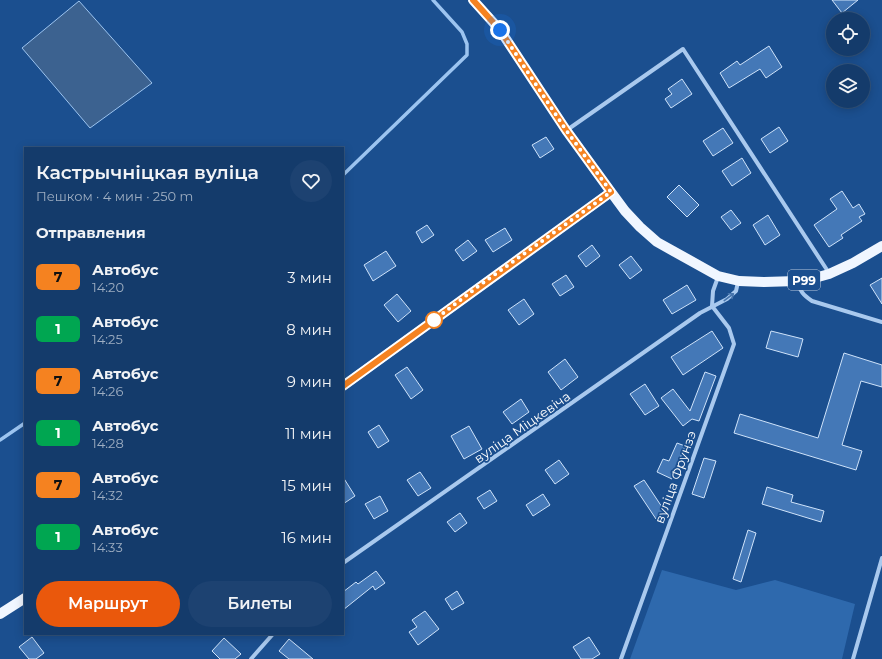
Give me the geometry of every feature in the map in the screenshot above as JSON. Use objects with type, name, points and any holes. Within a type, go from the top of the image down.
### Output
[{"type":"main road","points":[[344,385],[611,192],[566,130],[500,30],[473,0]]},
{"type":"main road","name":"Р99","points":[[611,192],[625,211],[657,242],[718,276],[739,281],[764,282],[811,279],[829,274],[853,263],[882,246]]},
{"type":"main road","points":[[0,614],[24,599]]},
{"type":"street","points":[[566,130],[683,49],[829,274]]},
{"type":"street","points":[[712,306],[713,291],[718,276]]},
{"type":"street","name":"вуліца Міцкевіча","points":[[344,562],[712,306],[727,299],[736,292],[739,281]]},
{"type":"street","points":[[797,281],[800,291],[804,296],[812,301],[882,322]]},
{"type":"street","name":"вуліца Фрунзэ","points":[[621,659],[734,344],[729,328],[712,306]]},
{"type":"street","points":[[853,659],[882,559]]},
{"type":"street","points":[[251,659],[272,635]]},
{"type":"shaded area","points":[[79,1],[152,83],[90,128],[22,48]]},
{"type":"shaded area","points":[[662,570],[736,590],[775,580],[855,604],[842,659],[630,659]]},
{"type":"building","points":[[832,0],[858,0],[843,12],[841,12]]},
{"type":"building","points":[[769,46],[782,67],[766,78],[760,69],[729,88],[720,73],[737,61],[740,65]]},
{"type":"building","points":[[682,79],[692,94],[671,108],[665,99],[672,94],[668,89]]},
{"type":"building","points":[[779,127],[788,141],[770,153],[761,139]]},
{"type":"building","points":[[723,128],[733,143],[713,156],[703,141]]},
{"type":"building","points":[[546,137],[554,149],[540,158],[532,145]]},
{"type":"building","points":[[742,158],[751,173],[732,186],[722,171]]},
{"type":"building","points":[[679,185],[699,205],[687,217],[667,197]]},
{"type":"building","points":[[842,191],[853,208],[859,204],[865,214],[859,217],[862,221],[841,235],[843,238],[829,247],[814,225],[837,209],[830,199]]},
{"type":"building","points":[[731,210],[741,223],[731,230],[721,217]]},
{"type":"building","points":[[768,215],[780,235],[765,245],[753,225]]},
{"type":"building","points":[[427,225],[434,235],[422,243],[416,232]]},
{"type":"building","points":[[505,228],[512,240],[493,252],[485,240]]},
{"type":"building","points":[[468,240],[477,251],[463,261],[455,250]]},
{"type":"building","points":[[592,245],[600,256],[586,267],[578,256]]},
{"type":"building","points":[[386,251],[396,266],[373,281],[364,265]]},
{"type":"building","points":[[631,256],[642,270],[630,279],[619,265]]},
{"type":"building","points":[[566,275],[574,287],[560,296],[552,284]]},
{"type":"building","points":[[882,278],[882,304],[870,285]]},
{"type":"building","points":[[687,285],[696,300],[672,314],[663,300]]},
{"type":"building","points":[[397,294],[411,311],[398,322],[384,305]]},
{"type":"building","points":[[524,299],[534,314],[519,325],[508,310]]},
{"type":"building","points":[[712,331],[723,348],[683,375],[671,357]]},
{"type":"building","points":[[771,331],[803,339],[798,357],[766,348]]},
{"type":"building","points":[[844,353],[882,365],[882,387],[861,381],[842,445],[862,451],[856,470],[734,433],[740,414],[818,438]]},
{"type":"building","points":[[565,359],[578,377],[561,390],[548,372]]},
{"type":"building","points":[[407,367],[423,390],[411,399],[395,375]]},
{"type":"building","points":[[705,372],[716,376],[699,421],[692,419],[683,426],[661,398],[673,389],[690,411]]},
{"type":"building","points":[[645,384],[659,406],[645,415],[630,394]]},
{"type":"building","points":[[521,399],[529,412],[512,424],[503,412]]},
{"type":"building","points":[[379,425],[389,441],[378,448],[368,432]]},
{"type":"building","points":[[469,426],[482,449],[464,459],[451,436]]},
{"type":"building","points":[[677,443],[685,446],[672,479],[657,472],[663,459],[669,461]]},
{"type":"building","points":[[704,458],[716,461],[704,498],[692,494]]},
{"type":"building","points":[[559,460],[569,474],[555,484],[545,470]]},
{"type":"building","points":[[420,472],[431,488],[418,496],[407,480]]},
{"type":"building","points":[[344,479],[355,496],[344,503]]},
{"type":"building","points":[[644,480],[666,513],[656,519],[634,486]]},
{"type":"building","points":[[767,487],[793,495],[791,502],[824,511],[821,522],[762,504]]},
{"type":"building","points":[[490,490],[497,501],[484,509],[477,498]]},
{"type":"building","points":[[543,494],[550,505],[533,516],[526,505]]},
{"type":"building","points":[[380,496],[388,511],[374,519],[365,504]]},
{"type":"building","points":[[460,513],[467,523],[455,532],[447,522]]},
{"type":"building","points":[[748,530],[756,533],[741,582],[733,579]]},
{"type":"building","points":[[376,571],[385,583],[375,590],[373,586],[344,609],[344,591],[356,582],[358,584]]},
{"type":"building","points":[[457,591],[464,603],[452,610],[445,599]]},
{"type":"building","points":[[425,611],[439,629],[418,645],[409,632],[417,627],[412,620]]},
{"type":"building","points":[[32,637],[44,653],[36,659],[29,659],[19,647]]},
{"type":"building","points":[[589,637],[600,654],[592,659],[581,659],[573,647]]},
{"type":"building","points":[[224,638],[241,654],[235,659],[220,659],[212,651]]},
{"type":"building","points":[[289,639],[313,659],[289,659],[279,651]]},
{"type":"waterway","points":[[344,174],[467,55],[467,44],[462,32],[433,0]]},
{"type":"waterway","points":[[0,440],[24,424]]},
{"type":"bus line","name":"7","points":[[344,385],[480,285],[611,192],[566,130],[500,30],[473,0]]},
{"type":"route","points":[[434,320],[433,321],[480,285],[611,192],[566,130],[500,30]]}]
